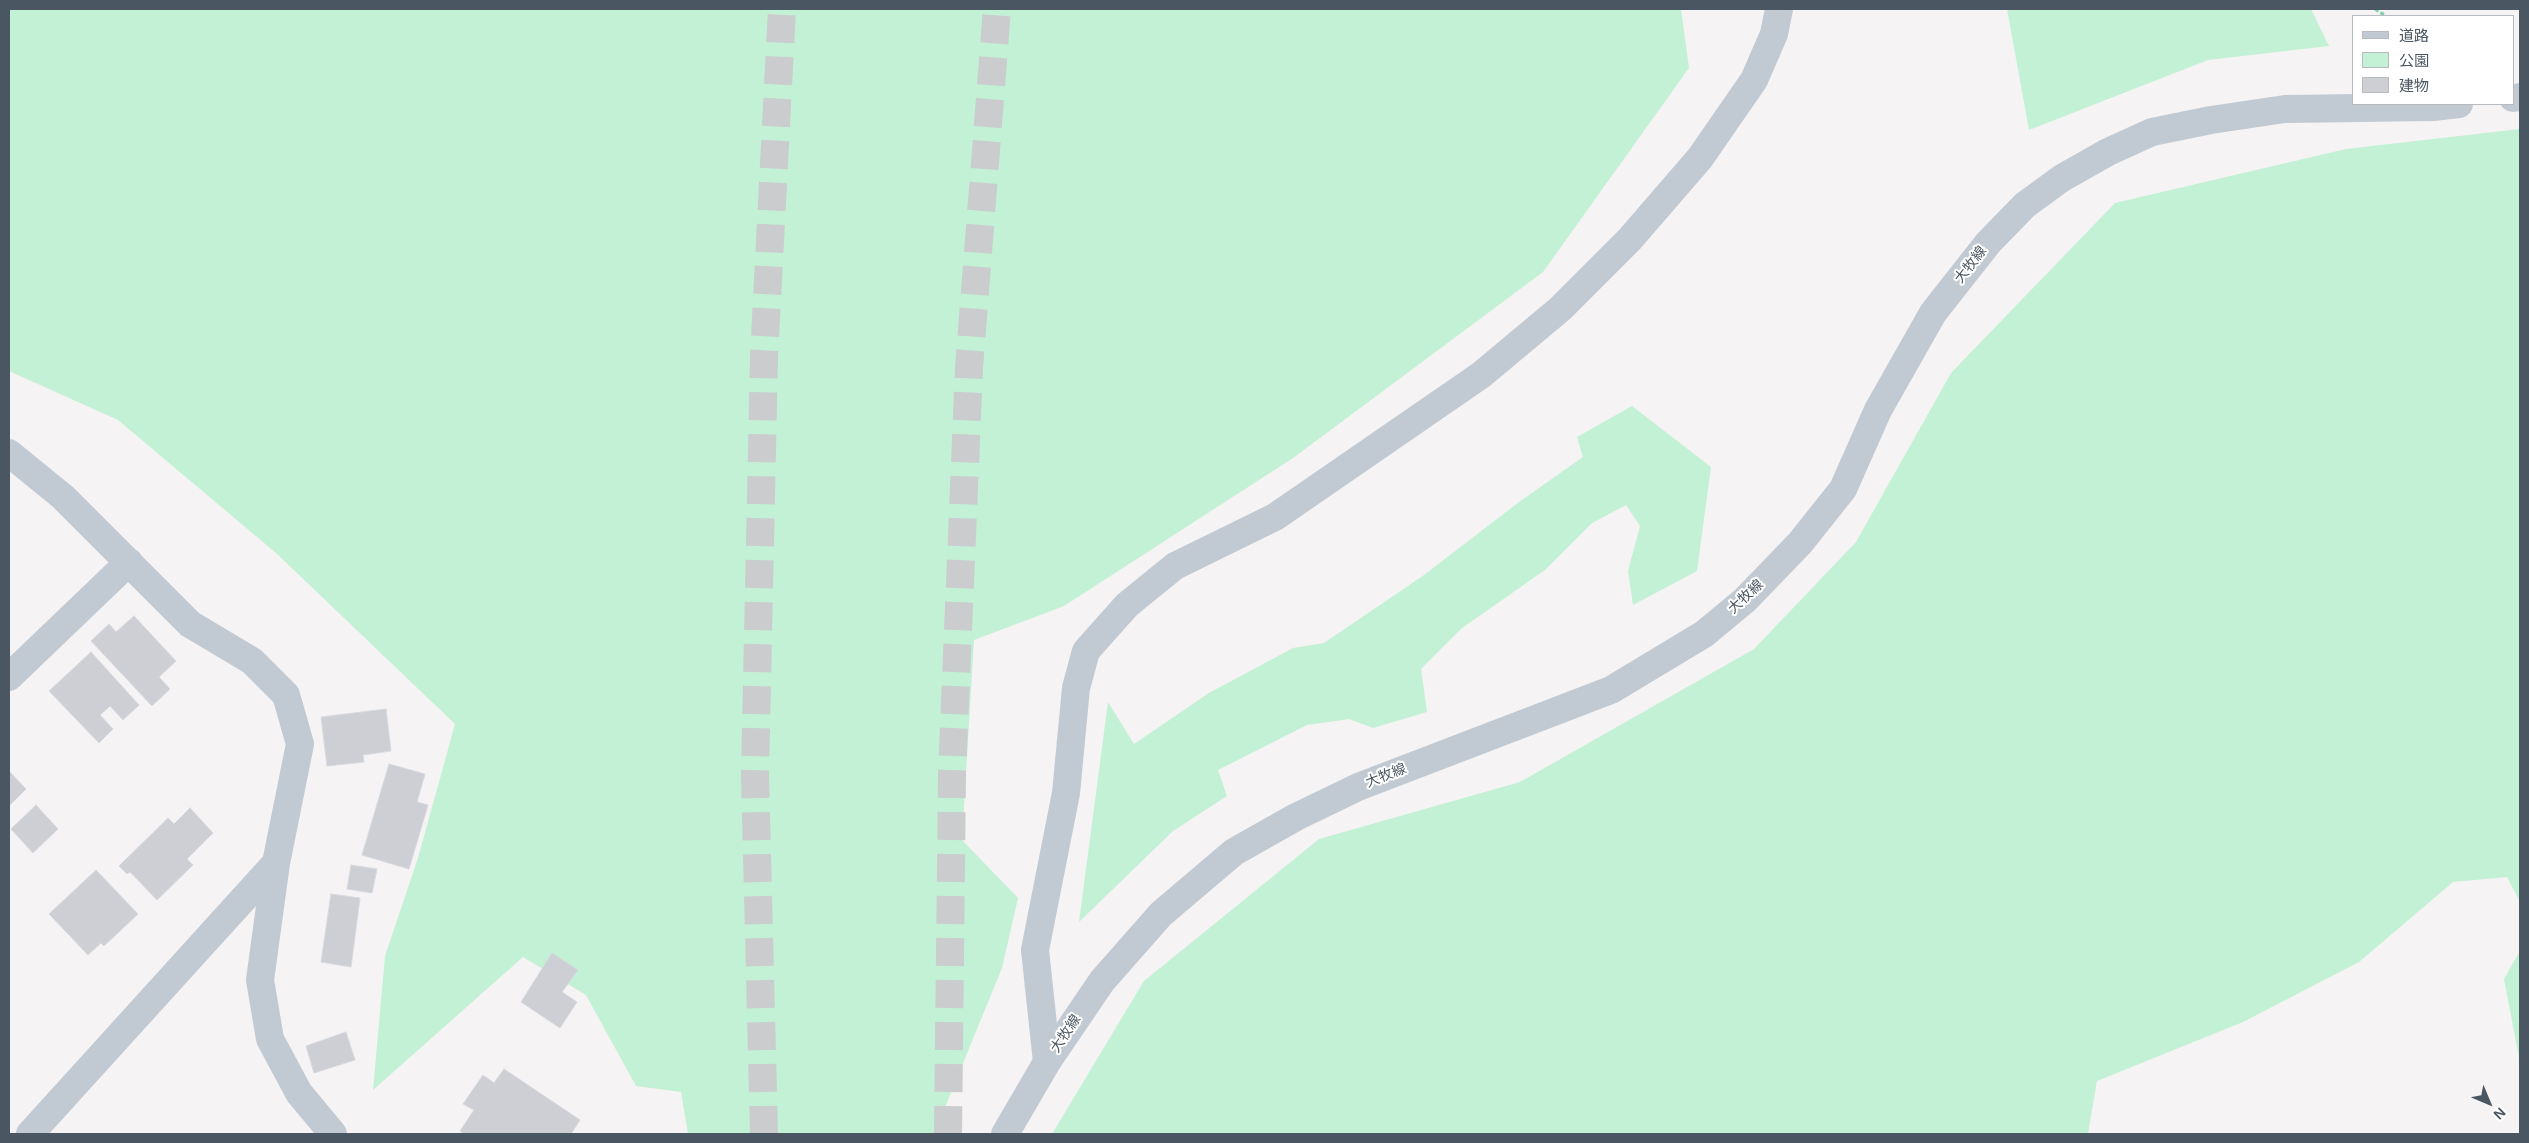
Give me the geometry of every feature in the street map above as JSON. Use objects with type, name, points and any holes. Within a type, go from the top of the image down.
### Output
[{"type":"street","points":[[1047,1062],[1036,950],[1066,794],[1076,688],[1086,651],[1127,605],[1175,566],[1275,517],[1481,376],[1560,309],[1630,239],[1700,158],[1754,80],[1774,34],[1779,9]]},
{"type":"street","name":"大牧線","points":[[1005,1134],[1047,1062],[1102,981],[1161,914],[1234,852],[1296,817],[1358,787],[1611,690],[1704,634],[1745,600],[1800,543],[1843,489],[1878,410],[1933,313],[1988,243],[2025,205],[2062,178],[2108,152],[2152,132],[2211,120],[2285,109],[2433,107],[2450,105]]},
{"type":"street","points":[[9,453],[63,497],[190,624],[252,661],[286,695],[300,744],[276,863],[260,980],[270,1039],[299,1093],[333,1134]]},
{"type":"street","points":[[9,677],[129,562]]},
{"type":"street","points":[[30,1134],[276,863]]},
{"type":"green space","points":[[9,9],[1681,9],[1689,68],[1543,272],[1293,458],[1064,606],[974,640],[962,840],[1018,898],[1002,968],[934,1134],[688,1134],[681,1092],[636,1086],[586,995],[523,957],[373,1090],[385,956],[418,858],[455,724],[276,553],[118,420],[9,371]]},
{"type":"green space","points":[[2007,9],[2311,9],[2329,46],[2208,60],[2029,130]]},
{"type":"green space","points":[[2520,129],[2520,902],[2507,877],[2453,882],[2359,962],[2243,1022],[2097,1081],[2088,1134],[1052,1134],[1144,981],[1319,839],[1520,782],[1754,649],[1856,542],[1951,373],[2115,203],[2346,149]]},
{"type":"green space","points":[[1632,406],[1711,467],[1697,571],[1633,605],[1628,571],[1640,526],[1626,505],[1592,523],[1545,570],[1462,628],[1421,669],[1427,712],[1373,728],[1349,719],[1307,725],[1218,770],[1227,796],[1173,831],[1079,922],[1108,702],[1134,744],[1209,693],[1293,648],[1324,643],[1424,575],[1519,502],[1583,457],[1577,437]]},
{"type":"green space","points":[[2520,951],[2520,1063],[2504,979]]},
{"type":"building","points":[[134,616],[176,661],[159,677],[170,689],[152,706],[91,641],[109,624],[116,632]]},
{"type":"building","points":[[91,652],[139,705],[123,720],[110,706],[100,715],[113,729],[99,743],[49,691]]},
{"type":"building","points":[[386,709],[391,751],[363,755],[364,762],[327,766],[321,717]]},
{"type":"building","points":[[389,764],[425,774],[417,802],[428,805],[409,869],[362,855]]},
{"type":"building","points":[[9,771],[26,789],[9,806]]},
{"type":"building","points":[[36,805],[58,829],[33,853],[11,829]]},
{"type":"building","points":[[190,808],[213,833],[187,859],[193,865],[157,900],[130,872],[127,874],[119,866],[168,818],[174,824]]},
{"type":"building","points":[[351,865],[377,869],[372,893],[347,889]]},
{"type":"building","points":[[96,870],[138,914],[104,946],[101,943],[88,955],[49,914]]},
{"type":"building","points":[[331,894],[360,898],[351,967],[321,962]]},
{"type":"building","points":[[552,953],[578,970],[562,992],[577,1002],[560,1028],[521,1002]]},
{"type":"building","points":[[346,1032],[355,1060],[314,1073],[306,1046]]},
{"type":"building","points":[[504,1069],[580,1120],[571,1134],[464,1134],[460,1131],[474,1110],[463,1104],[483,1075],[494,1083]]},
{"type":"tunnel","points":[[764,1134],[755,775],[764,357],[782,9]]},
{"type":"tunnel","points":[[948,1134],[952,774],[969,368],[997,9]]}]
